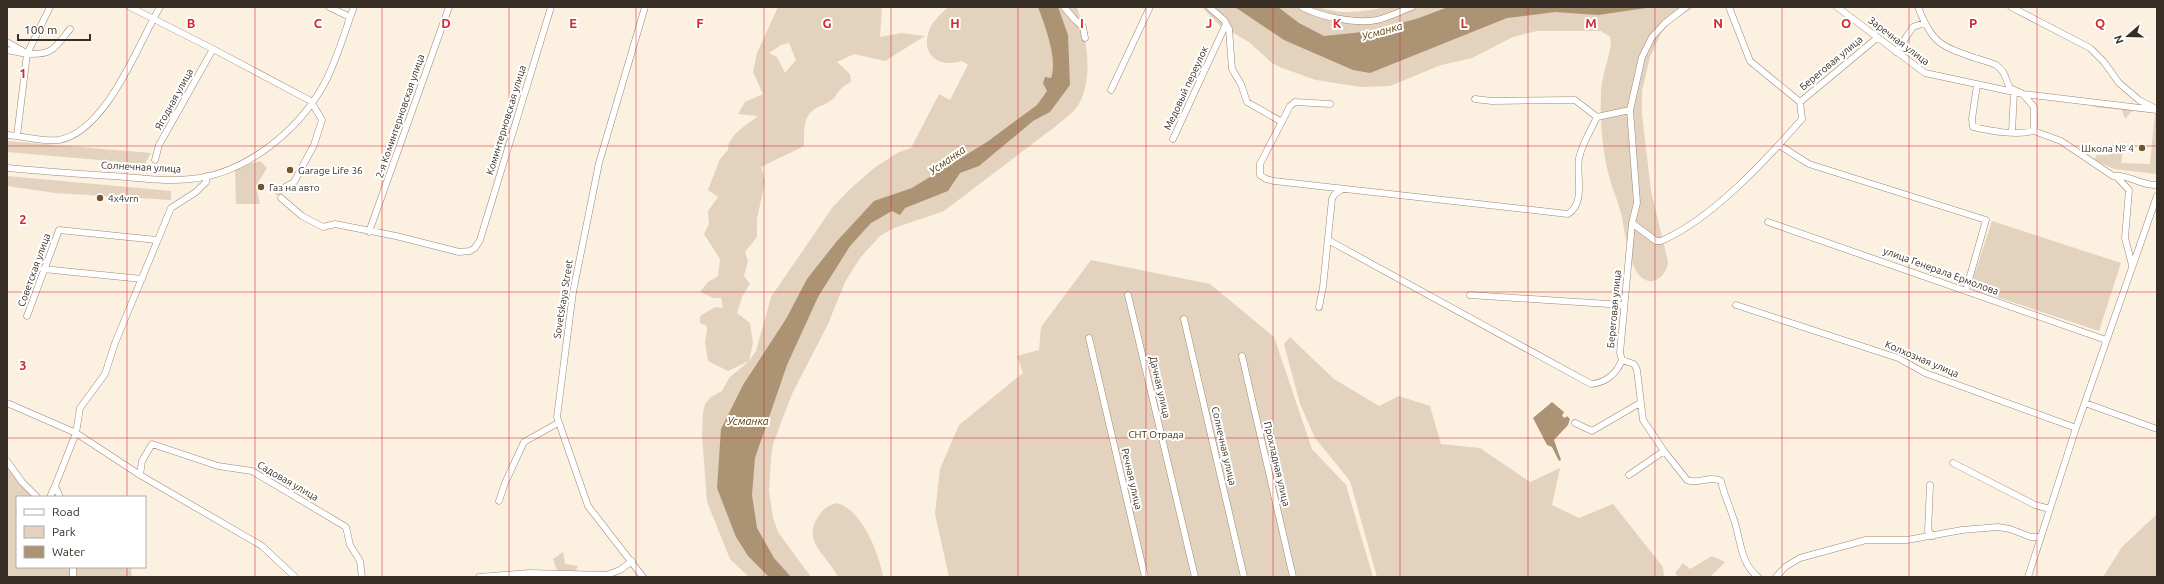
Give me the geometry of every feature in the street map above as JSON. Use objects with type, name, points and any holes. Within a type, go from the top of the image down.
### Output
[{"type":"street","points":[[17,136],[26,53],[50,7]]},
{"type":"street","points":[[130,7],[213,49],[312,103],[322,120],[314,145],[294,182],[278,191]]},
{"type":"street","points":[[7,135],[58,140],[65,138],[95,117],[130,68],[160,7]]},
{"type":"street","points":[[328,7],[350,17]]},
{"type":"street","name":"Солнечная улица","points":[[7,168],[155,180],[191,179],[207,176],[249,159],[286,133],[312,103],[324,85],[354,7]]},
{"type":"street","name":"2-я Коминтерновская улица","points":[[369,232],[449,7]]},
{"type":"street","name":"Коминтерновская улица","points":[[369,232],[396,236],[459,252],[470,251],[475,248],[480,240],[551,7]]},
{"type":"street","name":"Sovetskaya Street","points":[[643,577],[588,506],[557,417],[573,292],[599,163],[644,7]]},
{"type":"street","points":[[1064,7],[1083,27],[1085,38]]},
{"type":"street","points":[[1112,90],[1150,7]]},
{"type":"street","points":[[1209,7],[1229,29],[1232,69],[1241,84],[1244,98],[1247,102],[1282,122]]},
{"type":"street","points":[[1302,7],[1337,19],[1366,21],[1381,19],[1412,7]]},
{"type":"street","name":"Береговая улица","points":[[1664,451],[1643,420],[1637,370],[1634,364],[1622,360],[1620,353],[1632,223],[1637,203],[1630,110],[1642,57],[1652,37],[1665,23],[1686,7]]},
{"type":"street","name":"Береговая улица","points":[[1729,7],[1750,61],[1800,102],[1877,38]]},
{"type":"street","name":"Заречная улица","points":[[1837,7],[1925,74],[2023,94],[2157,110]]},
{"type":"street","points":[[1918,7],[1924,23],[1933,37],[1944,47],[1995,65],[2004,73],[2009,81],[2010,88],[2023,94],[2034,107],[2034,131]]},
{"type":"street","name":"Заречная улица","points":[[2012,7],[2090,48],[2104,62],[2119,83],[2139,100],[2157,110]]},
{"type":"street","points":[[1896,52],[1913,27],[1924,23]]},
{"type":"street","name":"Медовый переулок","points":[[1173,139],[1226,24]]},
{"type":"street","points":[[7,50],[42,54],[50,52],[70,29]]},
{"type":"street","points":[[7,42],[26,53]]},
{"type":"street","name":"Ягодная улица","points":[[155,160],[159,145],[213,49]]},
{"type":"street","points":[[1977,85],[1972,119],[1974,127],[1987,130],[2012,132],[2034,131],[2061,141],[2113,176],[2121,175],[2146,184],[2157,185]]},
{"type":"street","points":[[2012,132],[2014,92]]},
{"type":"street","points":[[1475,99],[1492,101],[1575,100],[1597,117],[1630,110]]},
{"type":"street","points":[[1330,104],[1295,102],[1290,106],[1260,164],[1260,175],[1274,181],[1568,214],[1573,210],[1576,204],[1580,176],[1579,158],[1597,117]]},
{"type":"street","points":[[1632,223],[1656,240],[1669,237],[1701,217],[1779,145],[1802,119],[1800,102]]},
{"type":"street","points":[[1779,145],[1809,164],[1986,220],[1966,290]]},
{"type":"street","points":[[50,496],[76,433],[80,408],[105,374],[115,343],[171,208],[196,192],[206,182],[207,176]]},
{"type":"street","points":[[2116,176],[2129,190],[2125,238],[2132,265]]},
{"type":"street","points":[[1319,307],[1323,287],[1332,199],[1334,195],[1342,189]]},
{"type":"street","points":[[2028,577],[2076,428],[2157,196]]},
{"type":"street","points":[[281,198],[302,216],[323,227],[335,224],[369,232]]},
{"type":"street","name":"улица Генерала Ермолова","points":[[1768,222],[2106,340]]},
{"type":"street","name":"Советская улица","points":[[27,316],[59,230],[157,240]]},
{"type":"street","points":[[1328,240],[1592,384],[1598,384],[1618,370],[1622,360]]},
{"type":"street","points":[[44,269],[142,279]]},
{"type":"street","name":"Дачная улица","points":[[1128,295],[1195,577]]},
{"type":"street","points":[[1470,295],[1624,305]]},
{"type":"street","name":"Колхозная улица","points":[[1736,306],[1898,358],[1924,373],[2076,428]]},
{"type":"street","name":"Солнечная улица","points":[[1184,319],[1244,577]]},
{"type":"street","name":"Речная улица","points":[[1089,338],[1145,577]]},
{"type":"street","name":"Прохладная улица","points":[[1242,356],[1293,577]]},
{"type":"street","points":[[1575,423],[1592,431],[1640,402]]},
{"type":"street","points":[[7,403],[76,433],[140,475],[262,546],[295,577]]},
{"type":"street","points":[[2085,403],[2157,429]]},
{"type":"street","points":[[499,501],[505,483],[524,442],[558,423]]},
{"type":"street","name":"Садовая улица","points":[[140,475],[142,461],[152,444],[218,466],[252,471],[346,527],[350,546],[360,561],[362,577]]},
{"type":"street","points":[[1629,475],[1664,451],[1687,480],[1695,481],[1714,478],[1721,481],[1725,498],[1734,520],[1741,549],[1749,570],[1758,577]]},
{"type":"street","points":[[7,460],[22,482],[36,496]]},
{"type":"street","points":[[1953,463],[2035,505],[2050,509]]},
{"type":"street","points":[[1930,485],[1928,531],[1933,536]]},
{"type":"street","points":[[55,486],[60,496]]},
{"type":"street","points":[[1776,577],[1785,567],[1800,558],[1866,540],[1907,540],[1962,530],[1998,527],[2010,529],[2031,537],[2041,537]]},
{"type":"street","points":[[480,577],[529,574],[607,575],[620,570],[632,561]]},
{"type":"green space","points":[[778,7],[882,7],[880,37],[901,33],[925,36],[885,61],[854,54],[837,62],[850,74],[851,82],[843,87],[833,99],[813,110],[808,115],[804,128],[804,146],[761,167],[765,181],[757,219],[757,237],[745,252],[748,261],[744,276],[750,284],[742,297],[737,313],[750,323],[753,343],[749,361],[728,371],[708,361],[705,342],[707,329],[706,325],[700,323],[700,316],[715,307],[723,308],[721,298],[714,298],[700,292],[708,282],[718,276],[720,259],[704,234],[709,224],[708,211],[718,197],[708,190],[720,159],[728,150],[731,140],[739,131],[758,116],[738,114],[745,102],[763,94],[753,72],[757,53]],"holes":[[[789,43],[796,60],[785,73],[777,57],[769,53],[781,45]]]},
{"type":"green space","points":[[948,7],[1077,7],[1086,42],[1087,54],[1088,67],[1084,91],[1078,106],[1069,115],[944,211],[894,228],[880,236],[860,258],[845,282],[828,324],[792,394],[773,444],[769,491],[773,518],[778,532],[811,577],[749,577],[730,559],[707,502],[702,435],[703,412],[705,404],[711,397],[722,391],[729,378],[749,361],[756,351],[771,297],[832,208],[849,190],[874,168],[899,152],[911,148],[939,94],[950,100],[968,65],[962,61],[947,63],[940,61],[934,58],[927,47],[927,40],[932,24]]},
{"type":"green space","points":[[1202,7],[1318,7],[1327,10],[1352,12],[1387,7],[1694,7],[1670,23],[1662,31],[1650,57],[1642,91],[1642,114],[1651,191],[1668,262],[1665,271],[1655,281],[1646,280],[1637,272],[1630,256],[1621,213],[1607,169],[1603,147],[1601,88],[1611,43],[1610,37],[1601,31],[1537,31],[1513,37],[1472,58],[1441,65],[1390,86],[1361,87],[1316,80],[1272,63],[1249,42],[1219,25]]},
{"type":"green space","points":[[2094,104],[2157,112],[2157,174],[2114,169],[2094,160],[2097,155],[2109,155],[2118,143],[2124,145],[2121,163],[2150,164],[2155,113],[2132,111],[2125,119],[2122,110],[2094,107]]},
{"type":"green space","points":[[7,141],[151,153],[145,164],[7,152]]},
{"type":"green space","points":[[260,161],[267,168],[256,186],[260,204],[236,204],[235,168]]},
{"type":"green space","points":[[7,176],[171,191],[171,200],[55,193],[7,186]]},
{"type":"green space","points":[[1992,221],[2121,263],[2099,331],[1970,288]]},
{"type":"green space","name":"СНТ Отрада","points":[[1091,260],[1210,284],[1274,337],[1312,449],[1346,485],[1373,577],[949,577],[935,514],[940,469],[959,425],[1023,373],[1017,356],[1039,350],[1041,327]]},
{"type":"green space","points":[[1290,337],[1334,379],[1379,406],[1399,396],[1430,406],[1441,444],[1480,448],[1530,482],[1560,468],[1552,505],[1579,518],[1613,504],[1663,567],[1664,577],[1377,577],[1350,481],[1315,438],[1300,404],[1284,344]]},
{"type":"green space","points":[[7,468],[33,496],[16,496],[16,568],[132,568],[131,570],[132,577],[7,577]]},
{"type":"green space","points":[[837,503],[846,507],[854,514],[868,534],[878,556],[883,577],[838,577],[818,549],[814,542],[814,526],[818,517],[824,510]]},
{"type":"green space","points":[[2157,514],[2157,577],[2103,577],[2122,547]]},
{"type":"green space","points":[[563,552],[565,564],[578,566],[575,573],[558,573],[553,559]]},
{"type":"green space","points":[[1712,556],[1725,562],[1710,577],[1678,577],[1675,573],[1683,563],[1690,569]]},
{"type":"water","name":"Усманка","points":[[1038,7],[1058,7],[1068,35],[1070,85],[1050,112],[1033,121],[979,166],[960,173],[948,191],[905,208],[900,215],[892,211],[871,223],[850,246],[818,297],[787,365],[755,458],[752,495],[757,528],[774,558],[791,577],[769,577],[748,556],[736,537],[717,488],[721,429],[743,385],[786,319],[807,279],[837,241],[874,201],[912,188],[987,142],[1037,105],[1047,91],[1043,83],[1045,77],[1051,78],[1053,70],[1050,42]]},
{"type":"water","name":"Усманка","points":[[1235,7],[1278,7],[1299,23],[1324,36],[1372,31],[1419,18],[1448,7],[1653,7],[1598,15],[1555,12],[1507,18],[1370,73],[1353,70],[1284,40]]},
{"type":"water","points":[[1552,402],[1564,412],[1562,416],[1565,418],[1567,416],[1570,419],[1568,425],[1554,440],[1561,460],[1559,461],[1552,447],[1547,445],[1533,418]]},
{"type":"place","name":"Школа № 4","points":[[2142,148]]},
{"type":"place","name":"Garage Life 36","points":[[290,170]]},
{"type":"place","name":"Газ на авто","points":[[261,187]]},
{"type":"place","name":"4x4vrn","points":[[100,198]]}]
